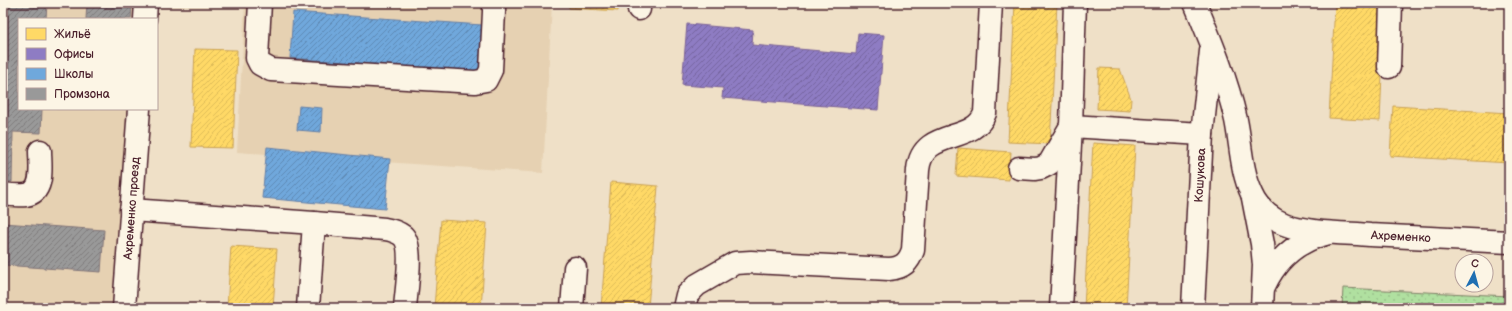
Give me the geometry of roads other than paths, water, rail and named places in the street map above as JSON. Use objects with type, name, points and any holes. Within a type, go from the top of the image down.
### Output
[{"type":"street","points":[[145,18],[146,3]]},
{"type":"street","points":[[260,3],[258,58],[260,64],[271,70],[475,82],[486,80],[491,70],[494,3]]},
{"type":"street","points":[[684,308],[685,302],[691,290],[736,263],[751,262],[889,269],[897,268],[905,264],[910,258],[913,250],[918,170],[922,153],[936,143],[977,126],[982,121],[985,113],[991,3]]},
{"type":"street","points":[[1061,308],[1071,126],[1075,3]]},
{"type":"street","name":"Кошукова","points":[[1195,3],[1212,44],[1236,120],[1245,175],[1252,195],[1260,207],[1268,215],[1292,227]]},
{"type":"street","points":[[1388,67],[1392,3]]},
{"type":"street","name":"Кошукова","points":[[1194,308],[1202,134],[1212,44]]},
{"type":"street","name":"Ахременко проезд","points":[[124,308],[138,110]]},
{"type":"street","points":[[1071,126],[1202,134]]},
{"type":"street","points":[[1019,168],[1035,169],[1049,164],[1071,126]]},
{"type":"street","points":[[3,194],[24,195],[36,191],[40,180],[40,151]]},
{"type":"street","points":[[1252,195],[1262,244],[1263,298]]},
{"type":"street","points":[[131,210],[314,223],[395,231],[403,236],[407,244],[409,255],[405,308]]},
{"type":"street","points":[[308,308],[314,223]]},
{"type":"street","name":"Ахременко","points":[[1292,227],[1332,232],[1509,242]]},
{"type":"street","points":[[1263,298],[1276,266],[1294,247],[1311,238],[1332,232]]},
{"type":"street","points":[[572,308],[575,268]]}]
